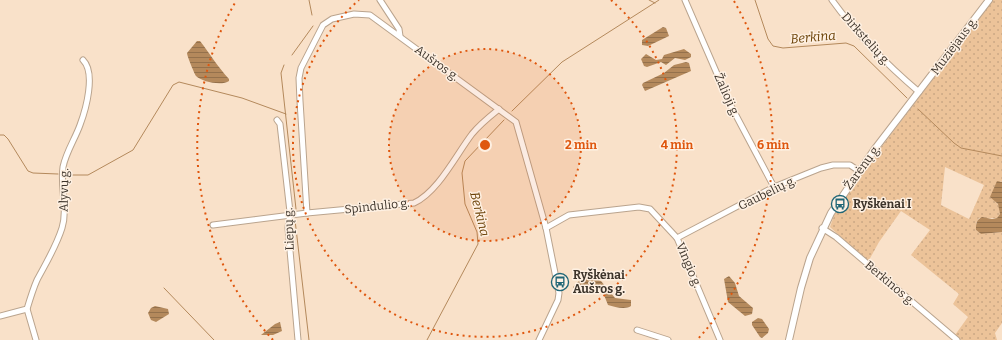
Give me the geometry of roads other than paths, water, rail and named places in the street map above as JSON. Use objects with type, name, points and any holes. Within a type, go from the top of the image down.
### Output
[{"type":"main road","name":"Muziejaus g.","points":[[919,92],[990,0]]},
{"type":"main road","name":"Žarėnų g.","points":[[789,340],[803,280],[822,228],[840,198],[859,171],[919,92]]},
{"type":"street","points":[[380,0],[399,29],[400,36]]},
{"type":"street","name":"Žalioji g.","points":[[685,0],[731,106],[774,187]]},
{"type":"street","name":"Dirkstelių g.","points":[[832,0],[868,45],[883,61],[919,92]]},
{"type":"street","name":"Aušros g.","points":[[307,213],[299,78],[304,62],[323,25],[332,19],[354,14],[370,15],[499,108],[516,122],[546,228],[559,293],[555,306],[539,340]]},
{"type":"street","name":"Alyvų g.","points":[[27,309],[37,281],[54,249],[63,226],[63,168],[68,152],[81,124],[88,90],[89,74],[83,60]]},
{"type":"street","name":"Spindulio g.","points":[[213,225],[307,213],[414,203],[423,199],[433,188],[472,134],[483,121],[499,108]]},
{"type":"street","name":"Liepų g.","points":[[277,120],[280,124],[290,215],[288,228],[298,340]]},
{"type":"street","name":"Gaubelių g.","points":[[677,238],[774,187],[834,165],[850,165],[859,171]]},
{"type":"street","name":"Vingio g.","points":[[546,228],[569,215],[639,207],[650,210],[677,238],[720,340]]},
{"type":"street","name":"Berkinos g.","points":[[822,228],[836,237],[957,340]]},
{"type":"street","points":[[0,316],[27,309],[36,340]]},
{"type":"street","points":[[637,330],[668,340]]},
{"type":"waterway","points":[[309,0],[312,15]]},
{"type":"waterway","name":"Berkina","points":[[649,0],[655,3]]},
{"type":"waterway","name":"Berkina","points":[[512,111],[562,62],[659,0]]},
{"type":"waterway","name":"Berkina","points":[[755,0],[768,39],[773,46],[783,48],[846,43],[854,46],[907,98]]},
{"type":"waterway","points":[[292,55],[313,26]]},
{"type":"waterway","points":[[284,65],[281,73],[296,209]]},
{"type":"waterway","points":[[68,175],[88,175],[133,150],[173,85],[179,82],[242,98],[286,114]]},
{"type":"waterway","name":"Berkina","points":[[918,109],[961,148],[1002,156]]},
{"type":"waterway","name":"Berkina","points":[[427,340],[478,244],[477,232],[465,204],[462,173],[465,161],[504,120]]},
{"type":"waterway","points":[[0,135],[4,135],[8,139],[28,171],[33,173],[58,174]]},
{"type":"waterway","points":[[295,220],[309,340]]},
{"type":"waterway","points":[[164,288],[214,340]]},
{"type":"place","name":"Ryškėnai I","points":[[840,204]]},
{"type":"place","name":"Ryškėnai Aušros g.","points":[[560,282]]}]
